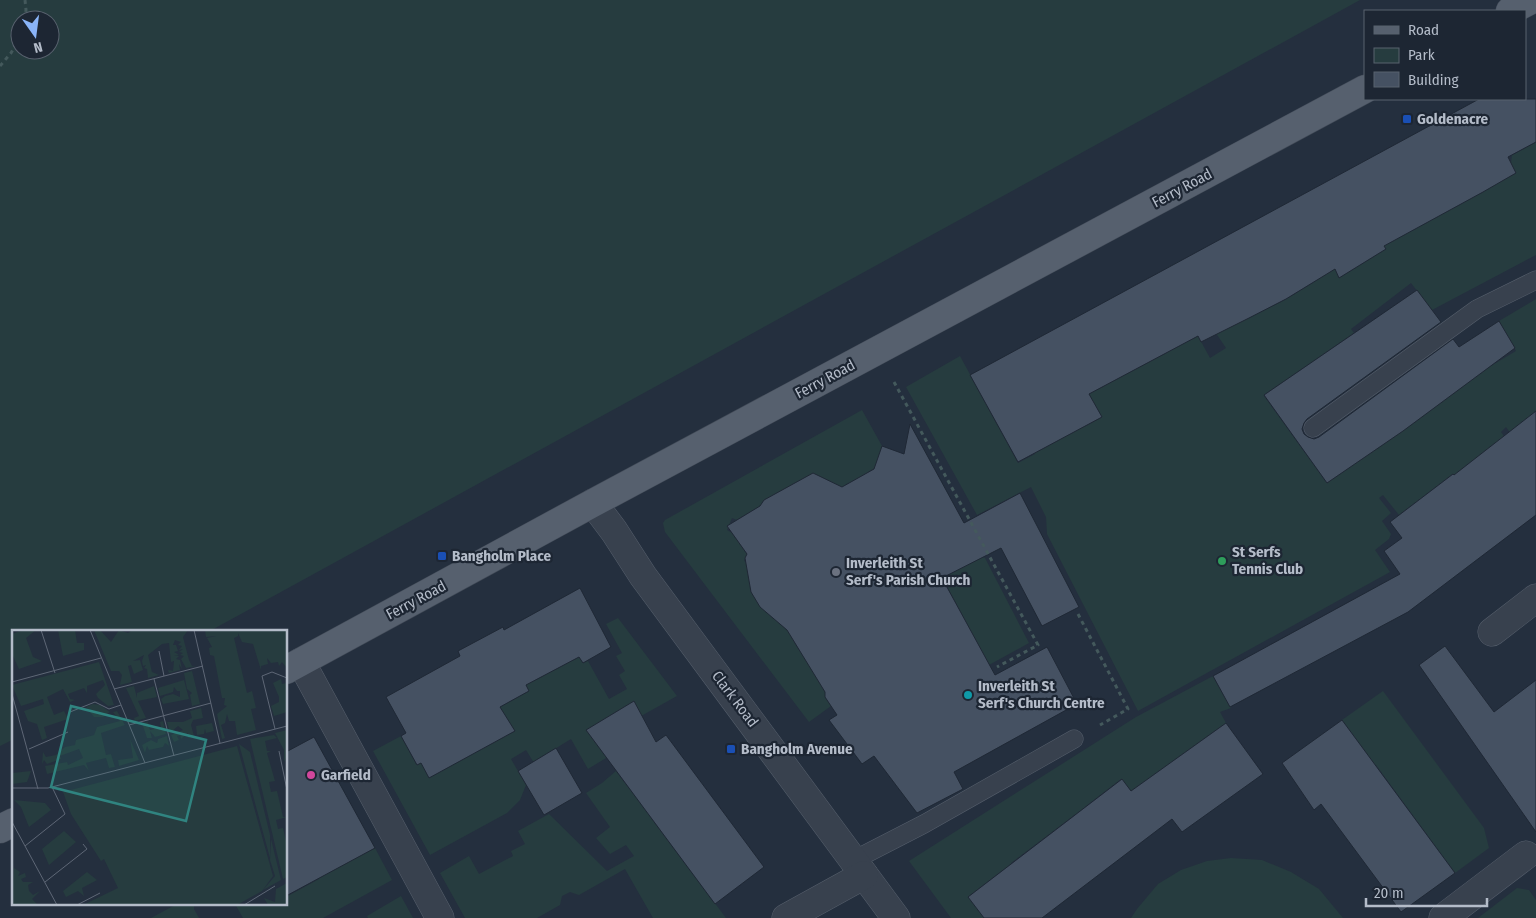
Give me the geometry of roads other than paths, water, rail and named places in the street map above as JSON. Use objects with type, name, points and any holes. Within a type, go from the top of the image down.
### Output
[{"type":"main road","name":"Ferry Road","points":[[293,666],[1364,90]]},
{"type":"main road","points":[[0,829],[12,823]]},
{"type":"street","name":"Clark Road","points":[[593,504],[614,531],[643,576],[896,918]]},
{"type":"street","points":[[1492,632],[1536,598]]},
{"type":"street","points":[[293,666],[374,798],[440,918]]},
{"type":"street","points":[[1443,918],[1526,855]]},
{"type":"street","points":[[786,918],[859,868]]},
{"type":"lane","points":[[1313,428],[1477,309],[1536,280]]},
{"type":"lane","points":[[859,868],[924,824],[1074,740]]},
{"type":"place","name":"Goldenacre","points":[[1407,119]]},
{"type":"place","name":"Bangholm Place","points":[[442,556]]},
{"type":"place","name":"St Serfs Tennis Club","points":[[1222,561]]},
{"type":"place","name":"Inverleith St Serf's Parish Church","points":[[836,572]]},
{"type":"place","name":"Inverleith St Serf's Church Centre","points":[[968,695]]},
{"type":"place","name":"Bangholm Avenue","points":[[731,749]]},
{"type":"place","name":"Garfield","points":[[311,775]]}]
